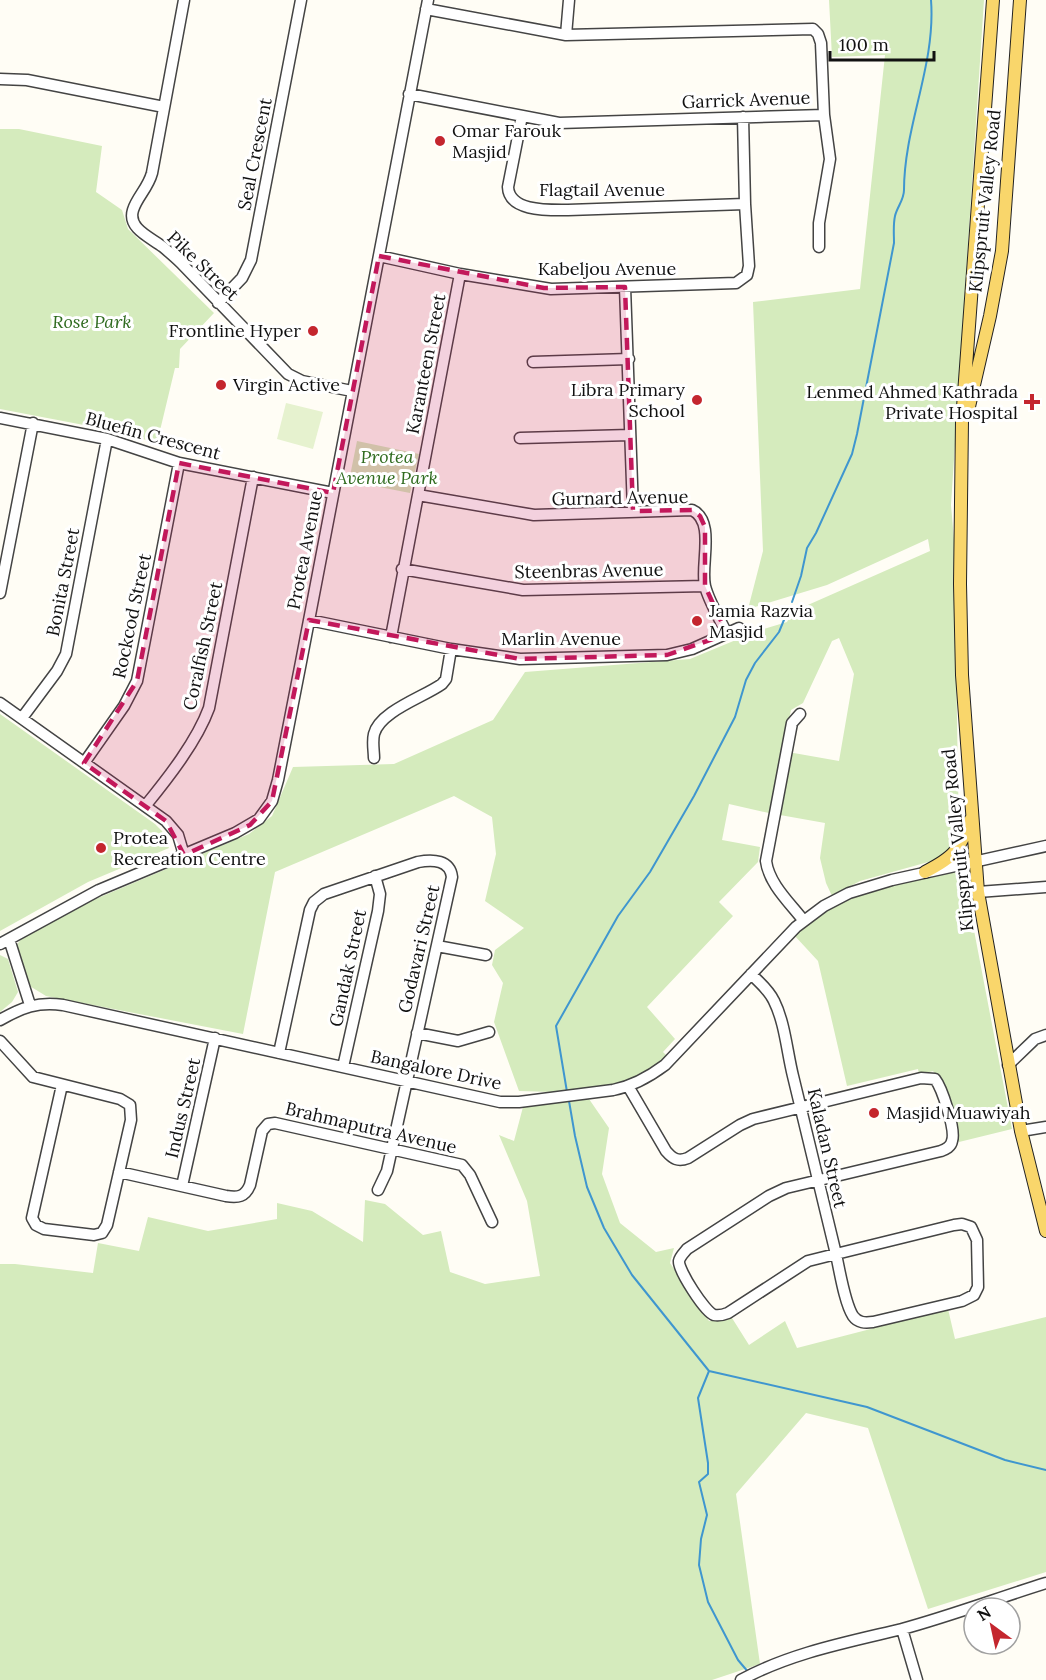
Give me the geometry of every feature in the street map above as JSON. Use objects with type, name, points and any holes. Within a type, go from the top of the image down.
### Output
[{"type":"main road","name":"Klipspruit Valley Road","points":[[993,0],[964,386],[960,643],[978,892],[1021,1131],[1043,1210],[1046,1231]]},
{"type":"main road","name":"Klipspruit Valley Road","points":[[963,439],[1001,260],[1020,0]]},
{"type":"main road","points":[[925,872],[947,861],[956,852],[972,817]]},
{"type":"street","name":"Pike Street","points":[[181,0],[152,172],[147,186],[132,211],[133,221],[141,231],[181,262],[292,378],[352,391]]},
{"type":"street","name":"Seal Crescent","points":[[218,303],[242,278],[251,260],[301,0]]},
{"type":"street","points":[[566,35],[569,0]]},
{"type":"street","name":"Garrick Avenue","points":[[409,94],[565,123],[824,114],[821,43],[819,34],[813,29],[566,35],[427,5]]},
{"type":"street","name":"Protea Avenue","points":[[4,942],[99,890],[250,825],[263,814],[272,801],[278,780],[427,5]]},
{"type":"street","points":[[0,79],[27,80],[164,107]]},
{"type":"street","points":[[819,247],[819,223],[830,159],[824,114]]},
{"type":"street","name":"Flagtail Avenue","points":[[522,116],[508,187],[509,196],[517,203],[558,210],[745,204]]},
{"type":"street","points":[[743,117],[745,204]]},
{"type":"street","name":"Kabeljou Avenue","points":[[379,256],[460,274],[551,289],[730,284],[741,281],[748,272],[745,204]]},
{"type":"street","name":"Karanteen Street","points":[[391,637],[402,569],[460,274]]},
{"type":"street","points":[[625,286],[633,511]]},
{"type":"street","points":[[533,362],[629,359]]},
{"type":"street","name":"Bluefin Crescent","points":[[0,418],[107,439],[179,463],[333,493]]},
{"type":"street","points":[[0,593],[33,423]]},
{"type":"street","points":[[520,438],[630,435]]},
{"type":"street","name":"Bonita Street","points":[[22,718],[57,671],[66,654],[107,439]]},
{"type":"street","name":"Rockcod Street","points":[[84,763],[124,706],[137,681],[179,463]]},
{"type":"street","name":"Coralfish Street","points":[[146,806],[189,746],[209,708],[253,477]]},
{"type":"street","name":"Gurnard Avenue","points":[[418,495],[534,515],[682,510],[696,513],[705,527],[705,586],[727,634]]},
{"type":"street","name":"Steenbras Avenue","points":[[402,569],[523,590],[705,586]]},
{"type":"street","name":"Marlin Avenue","points":[[309,620],[451,649],[520,659],[650,656],[684,651],[739,628]]},
{"type":"street","points":[[374,758],[373,738],[376,728],[393,713],[442,684],[446,679],[451,649]]},
{"type":"street","points":[[0,703],[146,806],[176,831],[184,855]]},
{"type":"street","points":[[800,714],[792,723],[766,861],[774,883],[803,920]]},
{"type":"street","name":"Bangalore Drive","points":[[0,1020],[30,1005],[44,1003],[63,1005],[500,1102],[576,1095],[628,1086],[655,1072],[803,920],[849,893],[925,872],[1046,846]]},
{"type":"street","name":"Godavari Street","points":[[279,1053],[310,910],[314,902],[324,894],[426,861],[439,862],[449,867],[452,878],[392,1149],[385,1177],[378,1190]]},
{"type":"street","name":"Gandak Street","points":[[343,1067],[378,911],[380,894],[375,876]]},
{"type":"street","points":[[978,892],[1046,887]]},
{"type":"street","points":[[4,942],[30,1005]]},
{"type":"street","points":[[437,946],[486,955]]},
{"type":"street","name":"Kaladan Street","points":[[751,974],[768,990],[776,1005],[818,1181],[836,1254],[852,1315],[861,1322],[873,1323],[962,1301],[976,1292],[977,1240],[974,1231],[966,1224],[836,1254]]},
{"type":"street","points":[[417,1033],[458,1041],[489,1032]]},
{"type":"street","points":[[1008,1065],[1035,1039],[1046,1035]]},
{"type":"street","name":"Indus Street","points":[[182,1186],[215,1038]]},
{"type":"street","points":[[0,1041],[36,1079],[120,1098],[130,1105],[131,1120],[107,1226],[102,1233],[87,1235],[44,1229],[33,1222],[33,1212],[62,1085]]},
{"type":"street","points":[[628,1086],[666,1151],[680,1161],[746,1121],[928,1077],[935,1079],[941,1088],[952,1126],[952,1141],[949,1146],[941,1151],[786,1188],[769,1196],[687,1249],[680,1257],[680,1266],[706,1309],[713,1315],[722,1316],[808,1261],[836,1254]]},
{"type":"street","name":"Brahmaputra Avenue","points":[[119,1172],[234,1197],[244,1195],[250,1185],[262,1131],[271,1123],[284,1124],[462,1165],[470,1174],[492,1222]]},
{"type":"street","points":[[1021,1131],[1046,1126]]},
{"type":"street","points":[[741,1680],[768,1666],[874,1634],[902,1629],[1046,1583]]},
{"type":"street","points":[[902,1629],[917,1680]]},
{"type":"highlighted area","points":[[379,256],[544,288],[625,287],[633,511],[692,510],[700,516],[705,527],[705,586],[727,634],[667,655],[520,659],[309,620],[272,801],[250,825],[184,855],[166,821],[84,763],[137,681],[179,463],[333,493]]},
{"type":"green space","points":[[829,0],[984,0],[951,505],[954,540],[959,838],[939,859],[860,881],[832,896],[826,883],[820,858],[825,823],[780,815],[788,752],[839,761],[854,674],[839,638],[832,641],[803,703],[791,710],[769,813],[729,804],[722,840],[760,847],[758,862],[719,902],[733,916],[647,1007],[675,1039],[663,1052],[667,1056],[639,1076],[624,1083],[553,1092],[519,1091],[494,1022],[503,983],[492,965],[495,950],[524,928],[485,901],[496,854],[492,817],[454,796],[275,872],[243,1034],[46,996],[28,985],[16,946],[24,935],[79,906],[249,834],[272,816],[293,767],[394,764],[493,720],[525,672],[690,659],[760,630],[787,622],[792,612],[930,551],[928,539],[827,585],[748,609],[763,551],[753,302],[860,289],[885,55],[832,57]]},
{"type":"green space","name":"Rose Park","points":[[0,129],[19,129],[102,146],[96,192],[122,210],[128,229],[214,313],[180,349],[179,368],[175,368],[157,443],[110,430],[0,409]]},
{"type":"green space","points":[[286,403],[323,412],[313,449],[277,439]]},
{"type":"green space","name":"Protea Avenue Park","points":[[357,441],[419,454],[410,493],[349,481]]},
{"type":"green space","points":[[0,714],[155,824],[162,831],[169,848],[88,882],[0,931]]},
{"type":"green space","points":[[955,872],[962,874],[964,878],[1012,1129],[959,1142],[940,1081],[933,1071],[919,1075],[918,1069],[847,1086],[818,961],[794,935],[826,911],[862,893]]},
{"type":"green space","points":[[0,955],[8,959],[18,992],[12,1002],[0,1012]]},
{"type":"green space","points":[[589,1099],[609,1128],[602,1174],[620,1223],[656,1252],[674,1248],[670,1263],[709,1321],[732,1318],[749,1345],[785,1321],[797,1348],[948,1309],[955,1339],[1046,1317],[1046,1572],[969,1596],[962,1596],[962,1598],[928,1609],[868,1428],[806,1413],[736,1494],[760,1664],[712,1680],[0,1680],[0,1264],[93,1273],[98,1243],[139,1251],[148,1217],[208,1231],[277,1219],[277,1203],[312,1211],[363,1242],[365,1200],[385,1204],[423,1235],[441,1231],[450,1272],[485,1284],[540,1276],[527,1201],[499,1135],[514,1141],[523,1107]]},
{"type":"waterway","points":[[792,602],[807,548],[852,454],[857,434],[894,243],[895,216],[904,194],[909,142],[925,72],[929,48],[931,0]]},
{"type":"waterway","points":[[567,1092],[556,1026],[618,916],[650,872],[694,796],[735,717],[746,680],[755,663],[779,632],[786,615]]},
{"type":"waterway","points":[[569,1101],[587,1187],[604,1228],[632,1275],[709,1371],[867,1407],[1005,1460],[1046,1470]]},
{"type":"waterway","points":[[709,1371],[698,1398],[708,1463],[708,1474],[699,1482],[707,1515],[701,1539],[699,1565],[708,1602],[738,1660],[749,1673]]},
{"type":"place","name":"Omar Farouk Masjid","points":[[440,141]]},
{"type":"place","name":"Frontline Hyper","points":[[313,331]]},
{"type":"place","name":"Virgin Active","points":[[221,385]]},
{"type":"place","name":"Libra Primary School","points":[[697,400]]},
{"type":"place","name":"Lenmed Ahmed Kathrada Private Hospital","points":[[1032,402]]},
{"type":"place","name":"Jamia Razvia Masjid","points":[[697,621]]},
{"type":"place","name":"Protea Recreation Centre","points":[[101,848]]},
{"type":"place","name":"Masjid Muawiyah","points":[[874,1113]]}]
